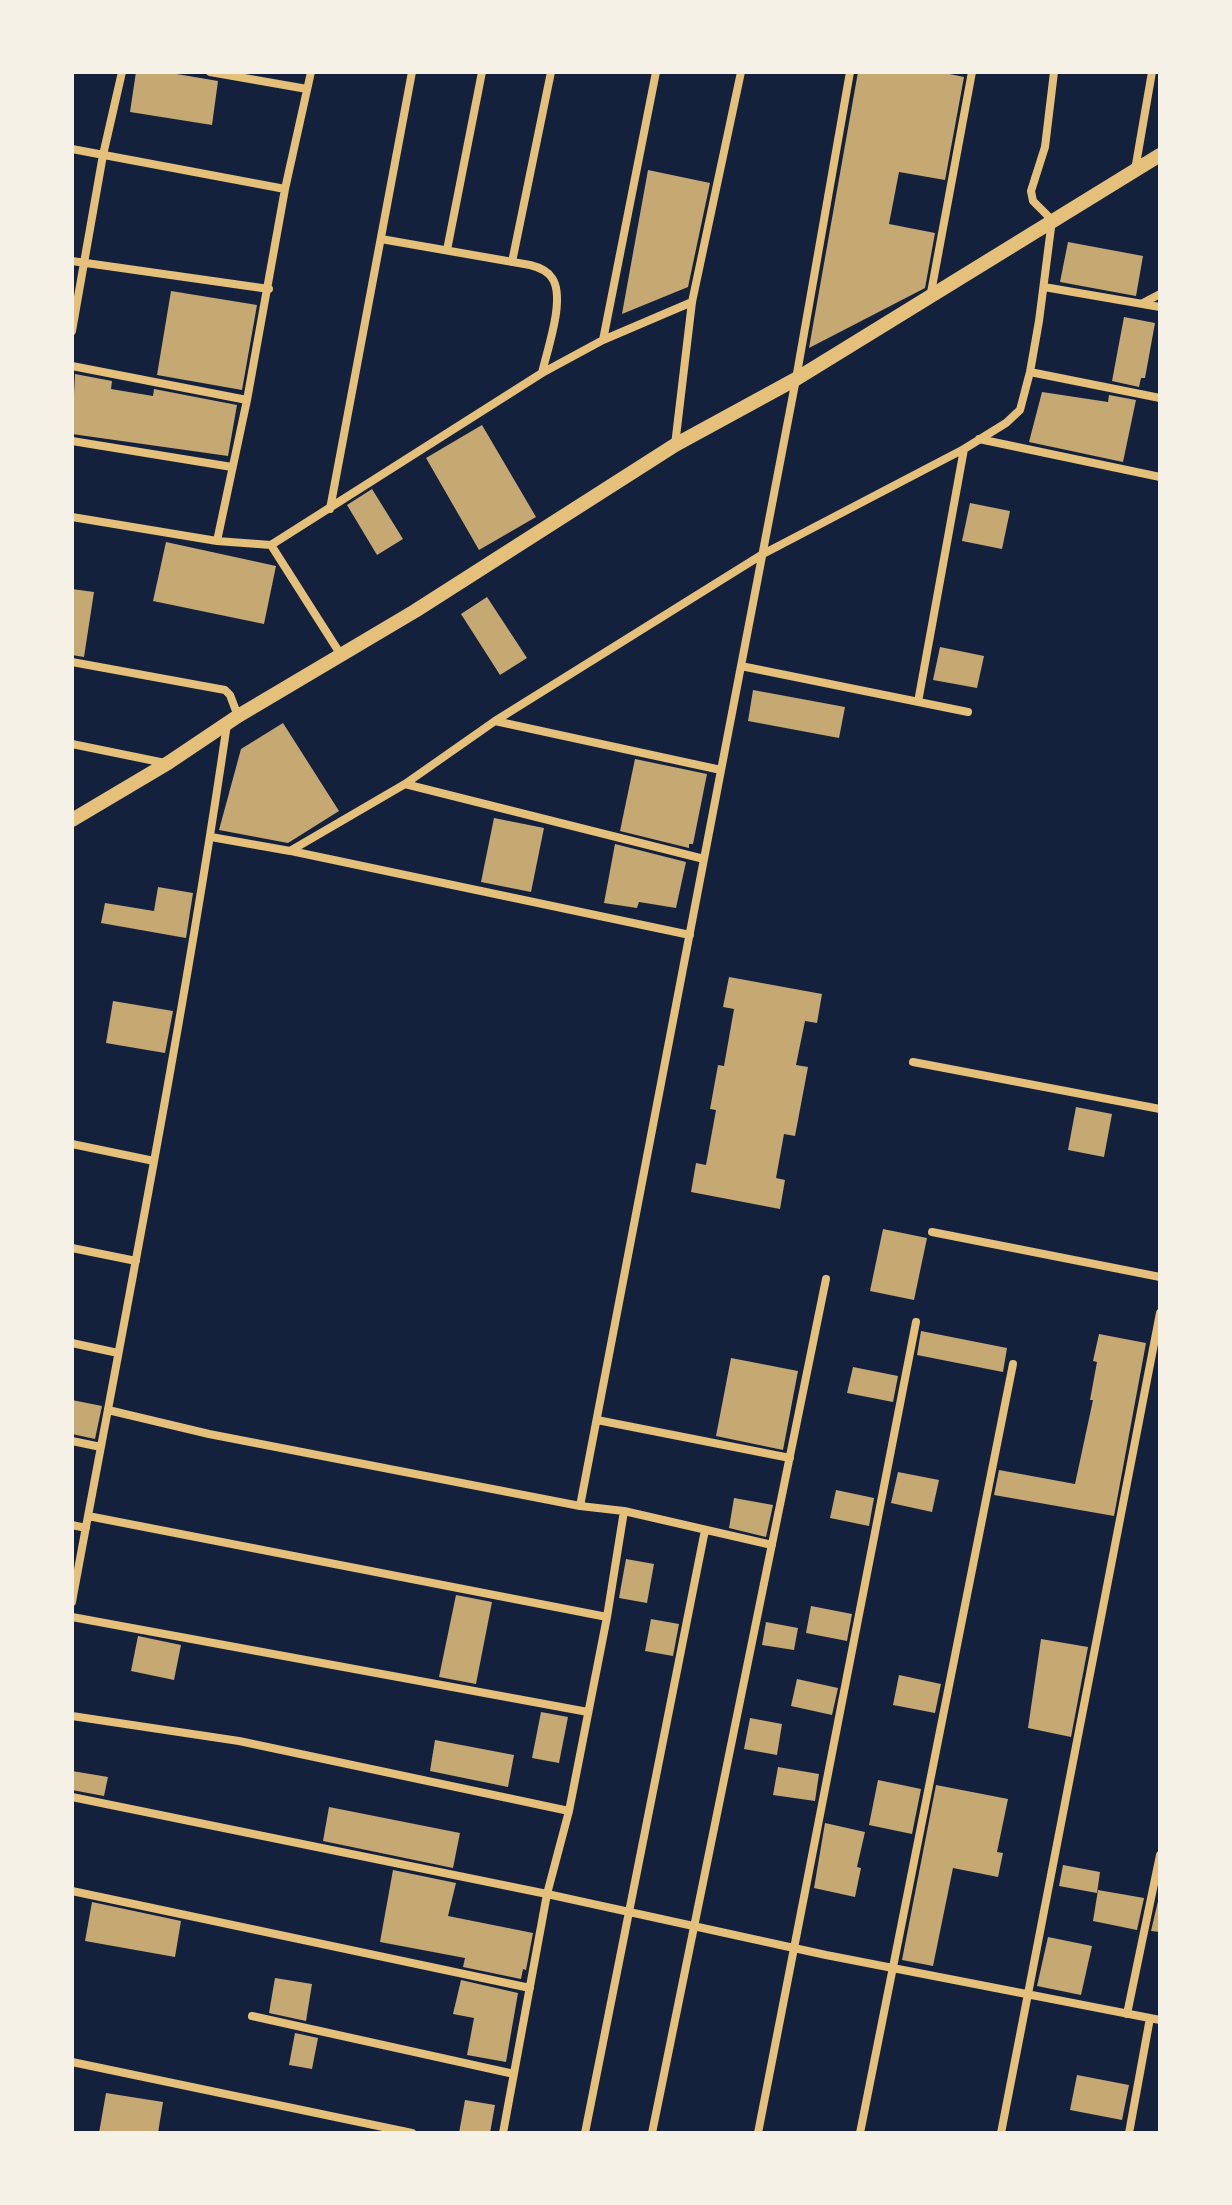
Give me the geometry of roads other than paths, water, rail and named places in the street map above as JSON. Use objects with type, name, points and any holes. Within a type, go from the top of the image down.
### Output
[{"type":"street","points":[[72,331],[103,155],[122,72]]},
{"type":"street","points":[[210,72],[307,89]]},
{"type":"street","points":[[217,541],[269,289],[285,189],[311,72]]},
{"type":"street","points":[[330,509],[412,72]]},
{"type":"street","points":[[447,250],[482,72]]},
{"type":"street","points":[[512,262],[551,72]]},
{"type":"street","points":[[603,340],[656,72]]},
{"type":"street","points":[[675,445],[692,302],[741,72]]},
{"type":"street","points":[[580,1506],[796,379],[850,72]]},
{"type":"street","points":[[930,298],[972,72]]},
{"type":"street","points":[[1052,220],[1033,201],[1031,191],[1045,147],[1054,72]]},
{"type":"street","points":[[1135,170],[1152,72]]},
{"type":"street","points":[[72,149],[285,189]]},
{"type":"street","points":[[72,820],[415,611],[675,445],[796,379],[1160,155]]},
{"type":"street","points":[[290,851],[405,784],[495,721],[763,554],[964,449],[1006,423],[1020,410],[1030,372],[1052,220]]},
{"type":"street","points":[[381,239],[541,268],[552,277],[557,291],[555,316],[542,373]]},
{"type":"street","points":[[72,261],[269,289]]},
{"type":"street","points":[[1044,287],[1160,307]]},
{"type":"street","points":[[1142,304],[1160,294]]},
{"type":"street","points":[[72,517],[217,541],[271,545],[542,373],[603,340],[692,302]]},
{"type":"street","points":[[72,366],[247,400]]},
{"type":"street","points":[[1030,372],[1160,398]]},
{"type":"street","points":[[979,439],[1160,477]]},
{"type":"street","points":[[72,441],[232,467]]},
{"type":"street","points":[[918,702],[964,449]]},
{"type":"street","points":[[271,545],[341,655]]},
{"type":"street","points":[[72,662],[225,690],[230,695],[233,720],[72,1602]]},
{"type":"street","points":[[741,666],[968,712]]},
{"type":"street","points":[[495,721],[721,770]]},
{"type":"street","points":[[72,744],[168,763]]},
{"type":"street","points":[[405,784],[704,859]]},
{"type":"street","points":[[211,837],[690,935]]},
{"type":"street","points":[[913,1062],[1160,1109]]},
{"type":"street","points":[[72,1144],[154,1161]]},
{"type":"street","points":[[932,1232],[1160,1277]]},
{"type":"street","points":[[72,1248],[136,1261]]},
{"type":"street","points":[[652,2133],[826,1279]]},
{"type":"street","points":[[1001,2133],[1160,1313]]},
{"type":"street","points":[[758,2133],[916,1322]]},
{"type":"street","points":[[72,1343],[118,1353]]},
{"type":"street","points":[[860,2133],[1013,1364]]},
{"type":"street","points":[[108,1410],[209,1434],[580,1506],[624,1511],[772,1545]]},
{"type":"street","points":[[597,1420],[790,1458]]},
{"type":"street","points":[[72,1441],[101,1447]]},
{"type":"street","points":[[503,2133],[547,1894],[569,1811],[607,1617],[624,1511]]},
{"type":"street","points":[[88,1516],[607,1617]]},
{"type":"street","points":[[72,1525],[86,1528]]},
{"type":"street","points":[[585,2133],[705,1530]]},
{"type":"street","points":[[72,1617],[588,1712]]},
{"type":"street","points":[[72,1716],[239,1741],[569,1811]]},
{"type":"street","points":[[72,1797],[547,1894],[793,1948],[1155,2019],[1129,2133]]},
{"type":"street","points":[[1127,2014],[1160,1855]]},
{"type":"street","points":[[72,1891],[530,1988]]},
{"type":"street","points":[[252,2016],[514,2074]]},
{"type":"street","points":[[72,2062],[412,2133]]}]
